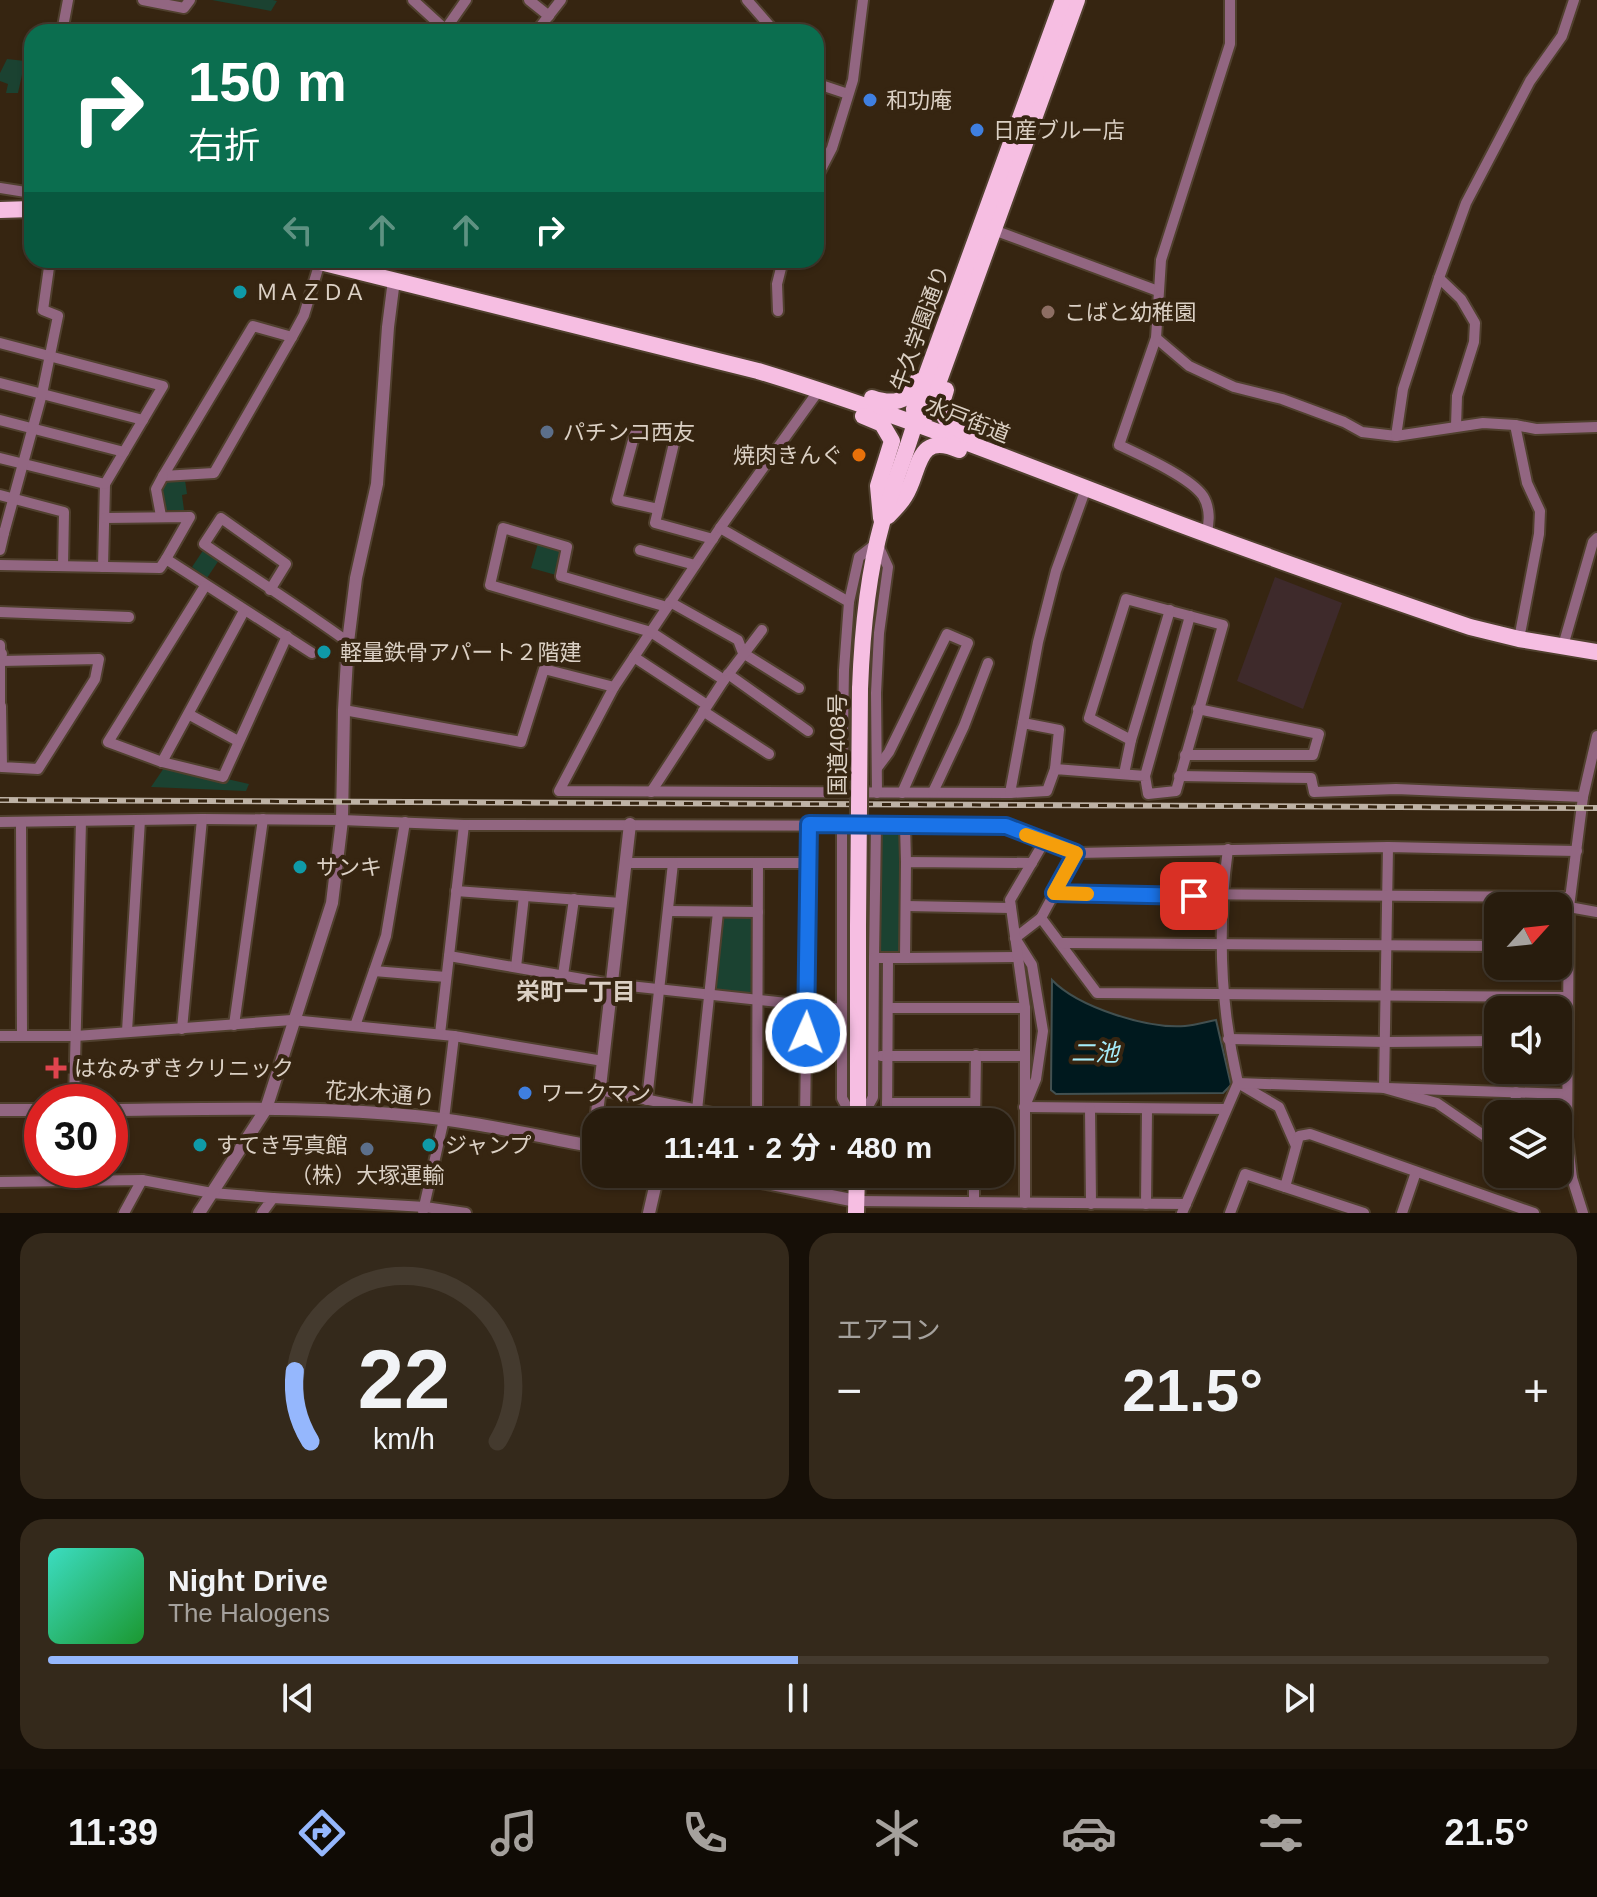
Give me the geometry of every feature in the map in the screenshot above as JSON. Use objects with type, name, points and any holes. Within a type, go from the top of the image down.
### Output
[{"type":"highway","name":"牛久学園通り","points":[[915,423],[927,414],[950,331],[1063,0]]},
{"type":"highway","name":"牛久学園通り","points":[[987,228],[1077,0]]},
{"type":"highway","points":[[0,210],[24,199]]},
{"type":"highway","name":"水戸街道","points":[[345,268],[758,371],[915,423],[1206,534],[1470,627],[1597,652]]},
{"type":"highway","points":[[827,393],[853,392],[891,403],[908,396],[914,389],[932,343],[950,331],[958,353],[941,403],[945,419],[956,428],[1014,454],[1019,463]]},
{"type":"highway","points":[[827,393],[848,411],[882,424],[892,441],[878,486],[882,523]]},
{"type":"highway","name":"国道408号","points":[[858,1108],[860,689],[868,595],[877,543],[915,423]]},
{"type":"highway","points":[[882,523],[906,495],[924,452],[944,445],[968,454],[993,454]]},
{"type":"street","points":[[64,24],[68,0]]},
{"type":"street","points":[[143,0],[184,8],[190,0]]},
{"type":"street","points":[[413,0],[439,24]]},
{"type":"street","points":[[451,24],[466,0]]},
{"type":"street","points":[[529,0],[549,16]]},
{"type":"street","points":[[542,24],[561,0]]},
{"type":"street","points":[[747,0],[768,24]]},
{"type":"street","points":[[824,164],[832,148],[853,80],[863,0]]},
{"type":"street","points":[[1206,534],[1210,522],[1203,496],[1169,470],[1119,445],[1156,338],[1161,260],[1230,44],[1230,0]]},
{"type":"street","points":[[1396,436],[1403,389],[1466,203],[1530,81],[1562,36],[1574,0]]},
{"type":"street","points":[[824,86],[848,94]]},
{"type":"street","points":[[0,188],[24,193]]},
{"type":"street","points":[[987,228],[1158,291]]},
{"type":"street","points":[[0,550],[2,533],[42,394],[58,316],[43,310],[49,268]]},
{"type":"street","points":[[163,476],[214,473],[304,315],[314,268]]},
{"type":"street","points":[[778,311],[777,284],[781,268]]},
{"type":"street","points":[[1439,278],[1461,299],[1475,323],[1474,342],[1457,396],[1456,426]]},
{"type":"street","points":[[199,1213],[266,1109],[332,903],[342,820],[348,642],[356,578],[377,484],[394,280]]},
{"type":"street","points":[[161,516],[156,489],[253,326],[292,337]]},
{"type":"street","points":[[1156,338],[1189,366],[1234,387],[1282,399],[1362,432],[1396,436],[1456,426],[1515,425],[1536,429],[1597,427]]},
{"type":"street","points":[[0,343],[163,386],[105,484],[103,567]]},
{"type":"street","points":[[0,383],[143,420]]},
{"type":"street","points":[[827,393],[720,528],[695,565],[614,687],[559,791],[823,794],[1047,791],[1055,769],[1059,730],[1023,723]]},
{"type":"street","points":[[0,420],[124,452]]},
{"type":"street","points":[[1515,425],[1527,483],[1540,511],[1539,534],[1519,639]]},
{"type":"street","points":[[658,509],[617,500],[636,429],[675,439],[655,523],[713,539]]},
{"type":"street","points":[[0,458],[105,484]]},
{"type":"street","points":[[1010,793],[1038,642],[1056,571],[1086,488]]},
{"type":"street","points":[[0,495],[64,512],[63,566]]},
{"type":"street","points":[[0,565],[160,568],[190,517],[105,518]]},
{"type":"street","points":[[270,590],[286,564],[221,518],[204,544],[270,590],[348,642]]},
{"type":"street","points":[[799,688],[743,653],[738,640],[669,604],[561,576],[567,547],[503,528],[490,585],[651,632],[808,731]]},
{"type":"street","points":[[720,528],[849,602]]},
{"type":"street","points":[[1563,646],[1593,542],[1597,538]]},
{"type":"street","points":[[823,794],[842,786],[849,602],[859,557],[877,543],[888,567],[879,633],[876,693],[877,793]]},
{"type":"street","points":[[640,550],[695,565]]},
{"type":"street","points":[[166,559],[312,653]]},
{"type":"street","points":[[205,586],[108,742],[162,762],[223,777],[287,636]]},
{"type":"street","points":[[1131,740],[1089,718],[1126,599],[1170,610],[1223,625],[1176,791],[1148,794],[1145,776],[1190,616]]},
{"type":"street","points":[[1124,774],[1131,740],[1170,610]]},
{"type":"street","points":[[162,762],[244,611]]},
{"type":"street","points":[[0,612],[129,617]]},
{"type":"street","points":[[651,792],[726,677],[762,630]]},
{"type":"street","points":[[877,768],[889,752],[947,634],[968,643],[902,793]]},
{"type":"street","points":[[0,645],[1,767],[38,769],[95,679],[99,659],[1,661]]},
{"type":"street","points":[[634,657],[769,754]]},
{"type":"street","points":[[933,792],[964,726],[988,663]]},
{"type":"street","points":[[344,710],[521,742],[544,669],[614,687]]},
{"type":"street","points":[[1185,755],[1313,755],[1319,734],[1198,709]]},
{"type":"street","points":[[190,715],[238,741]]},
{"type":"street","points":[[1571,892],[1583,797],[1597,736]]},
{"type":"street","points":[[1055,769],[1145,776]]},
{"type":"street","points":[[1179,776],[1311,778],[1314,792],[1396,789],[1583,797]]},
{"type":"street","points":[[182,1029],[202,819]]},
{"type":"street","points":[[234,1025],[263,819]]},
{"type":"street","points":[[0,822],[263,819],[464,825],[1006,826],[1076,853],[1388,847],[1577,851]]},
{"type":"street","points":[[127,1031],[140,820]]},
{"type":"street","points":[[75,1084],[81,821]]},
{"type":"street","points":[[355,1026],[386,936],[405,822]]},
{"type":"street","points":[[21,823],[22,1035]]},
{"type":"street","points":[[598,1108],[630,824]]},
{"type":"street","points":[[805,1108],[809,824]]},
{"type":"street","points":[[842,824],[842,1098],[849,1108]]},
{"type":"street","points":[[440,1034],[464,825]]},
{"type":"street","points":[[866,1108],[873,1097],[876,825]]},
{"type":"street","points":[[905,825],[905,958]]},
{"type":"street","points":[[1025,1203],[1025,1008],[1010,900],[1044,842]]},
{"type":"street","points":[[1384,1088],[1388,847]]},
{"type":"street","points":[[786,1188],[856,1207],[916,1208],[974,1202],[1064,1208],[1091,1204],[1146,1204],[1184,1209],[1238,1083],[1222,993],[1222,897],[1228,849]]},
{"type":"street","points":[[1015,938],[1041,918],[1076,853]]},
{"type":"street","points":[[906,862],[1032,863]]},
{"type":"street","points":[[625,863],[809,863]]},
{"type":"street","points":[[647,1100],[673,863]]},
{"type":"street","points":[[757,1108],[758,863]]},
{"type":"street","points":[[456,891],[621,903]]},
{"type":"street","points":[[1054,893],[1484,900]]},
{"type":"street","points":[[516,967],[524,896]]},
{"type":"street","points":[[563,975],[574,899]]},
{"type":"street","points":[[1572,903],[1597,912]]},
{"type":"street","points":[[906,906],[1011,908]]},
{"type":"street","points":[[669,911],[758,912]]},
{"type":"street","points":[[697,1108],[718,912]]},
{"type":"street","points":[[1041,918],[1097,993],[1484,996]]},
{"type":"street","points":[[1015,938],[1032,965],[1043,1031],[1036,1079],[1024,1107]]},
{"type":"street","points":[[1062,943],[1484,946]]},
{"type":"street","points":[[449,956],[611,984],[842,1009]]},
{"type":"street","points":[[874,958],[1018,957]]},
{"type":"street","points":[[887,1108],[888,958]]},
{"type":"street","points":[[374,971],[446,977]]},
{"type":"street","points":[[888,1008],[1025,1008]]},
{"type":"street","points":[[0,1036],[76,1036],[292,1020],[440,1034],[603,1061]]},
{"type":"street","points":[[424,1210],[444,1119],[454,1036]]},
{"type":"street","points":[[1228,1039],[1484,1041]]},
{"type":"street","points":[[975,1108],[976,1055]]},
{"type":"street","points":[[874,1056],[1023,1056]]},
{"type":"street","points":[[1238,1083],[1567,1094]]},
{"type":"street","points":[[1238,1083],[1279,1107],[1296,1146]]},
{"type":"street","points":[[1566,1084],[1567,1100]]},
{"type":"street","points":[[1384,1088],[1437,1103],[1484,1135]]},
{"type":"street","points":[[600,1090],[687,1108]]},
{"type":"street","points":[[1516,1092],[1516,1100]]},
{"type":"street","points":[[887,1103],[975,1103]]},
{"type":"street","points":[[1024,1107],[1226,1109]]},
{"type":"street","points":[[1090,1108],[1091,1204]]},
{"type":"street","points":[[0,1110],[24,1110]]},
{"type":"street","name":"花水木通り","points":[[128,1110],[361,1112],[444,1119],[582,1145]]},
{"type":"street","points":[[1146,1204],[1147,1110]]},
{"type":"street","points":[[1285,1187],[1299,1136],[1310,1134],[1534,1213]]},
{"type":"street","points":[[1402,1213],[1416,1172]]},
{"type":"street","points":[[1230,1213],[1245,1174],[1364,1213]]},
{"type":"street","points":[[1572,1178],[1583,1213]]},
{"type":"street","points":[[128,1179],[212,1193],[333,1202],[392,1210],[466,1213]]},
{"type":"street","points":[[0,1182],[24,1180]]},
{"type":"street","points":[[124,1213],[142,1180]]},
{"type":"street","points":[[649,1213],[655,1188]]},
{"type":"street","points":[[974,1188],[974,1202]]},
{"type":"street","points":[[262,1213],[273,1198]]},
{"type":"street","points":[[325,1213],[333,1202]]},
{"type":"shaded area","points":[[1275,577],[1342,603],[1303,709],[1237,681]]},
{"type":"green space","points":[[212,0],[273,0],[277,1],[271,11]]},
{"type":"green space","points":[[7,59],[24,61],[18,93],[6,93],[8,84],[0,81],[0,73]]},
{"type":"green space","points":[[166,477],[185,480],[187,494],[182,495],[184,510],[167,510],[165,507],[161,486]]},
{"type":"green space","points":[[538,543],[562,549],[556,575],[531,568]]},
{"type":"green space","points":[[204,549],[219,560],[207,578],[192,567]]},
{"type":"green space","points":[[166,765],[249,784],[246,791],[151,787]]},
{"type":"green space","points":[[883,832],[898,832],[903,837],[903,946],[897,953],[884,953],[878,949],[877,837]]},
{"type":"green space","points":[[728,914],[751,918],[752,991],[748,996],[718,991],[715,987],[722,921]]},
{"type":"water","name":"二池","points":[[1052,980],[1078,999],[1133,1020],[1189,1026],[1216,1020],[1231,1085],[1223,1093],[1056,1094],[1051,1090]]},
{"type":"railway","points":[[0,800],[1597,808]]},
{"type":"slow traffic","points":[[1026,835],[1076,853],[1054,893],[1087,894]]},
{"type":"place","name":"和功庵","points":[[870,100]]},
{"type":"place","name":"日産ブルー店","points":[[977,130]]},
{"type":"place","name":"ＭＡＺＤＡ","points":[[240,292]]},
{"type":"place","name":"こばと幼稚園","points":[[1048,312]]},
{"type":"place","name":"パチンコ西友","points":[[547,432]]},
{"type":"place","name":"焼肉きんぐ","points":[[859,455]]},
{"type":"place","name":"軽量鉄骨アパート２階建","points":[[324,652]]},
{"type":"place","name":"サンキ","points":[[300,867]]},
{"type":"place","name":"はなみずきクリニック","points":[[56,1068]]},
{"type":"place","name":"ワークマン","points":[[525,1093]]},
{"type":"place","name":"すてき写真館","points":[[200,1145]]},
{"type":"place","name":"ジャンプ","points":[[429,1145]]},
{"type":"place","name":"（株）大塚運輸","points":[[367,1149]]},
{"type":"district","name":"栄町一丁目","points":[[576,991]]},
{"type":"route","points":[[806,1033],[809,824],[1006,826],[1076,853],[1054,893],[1194,896]]}]
